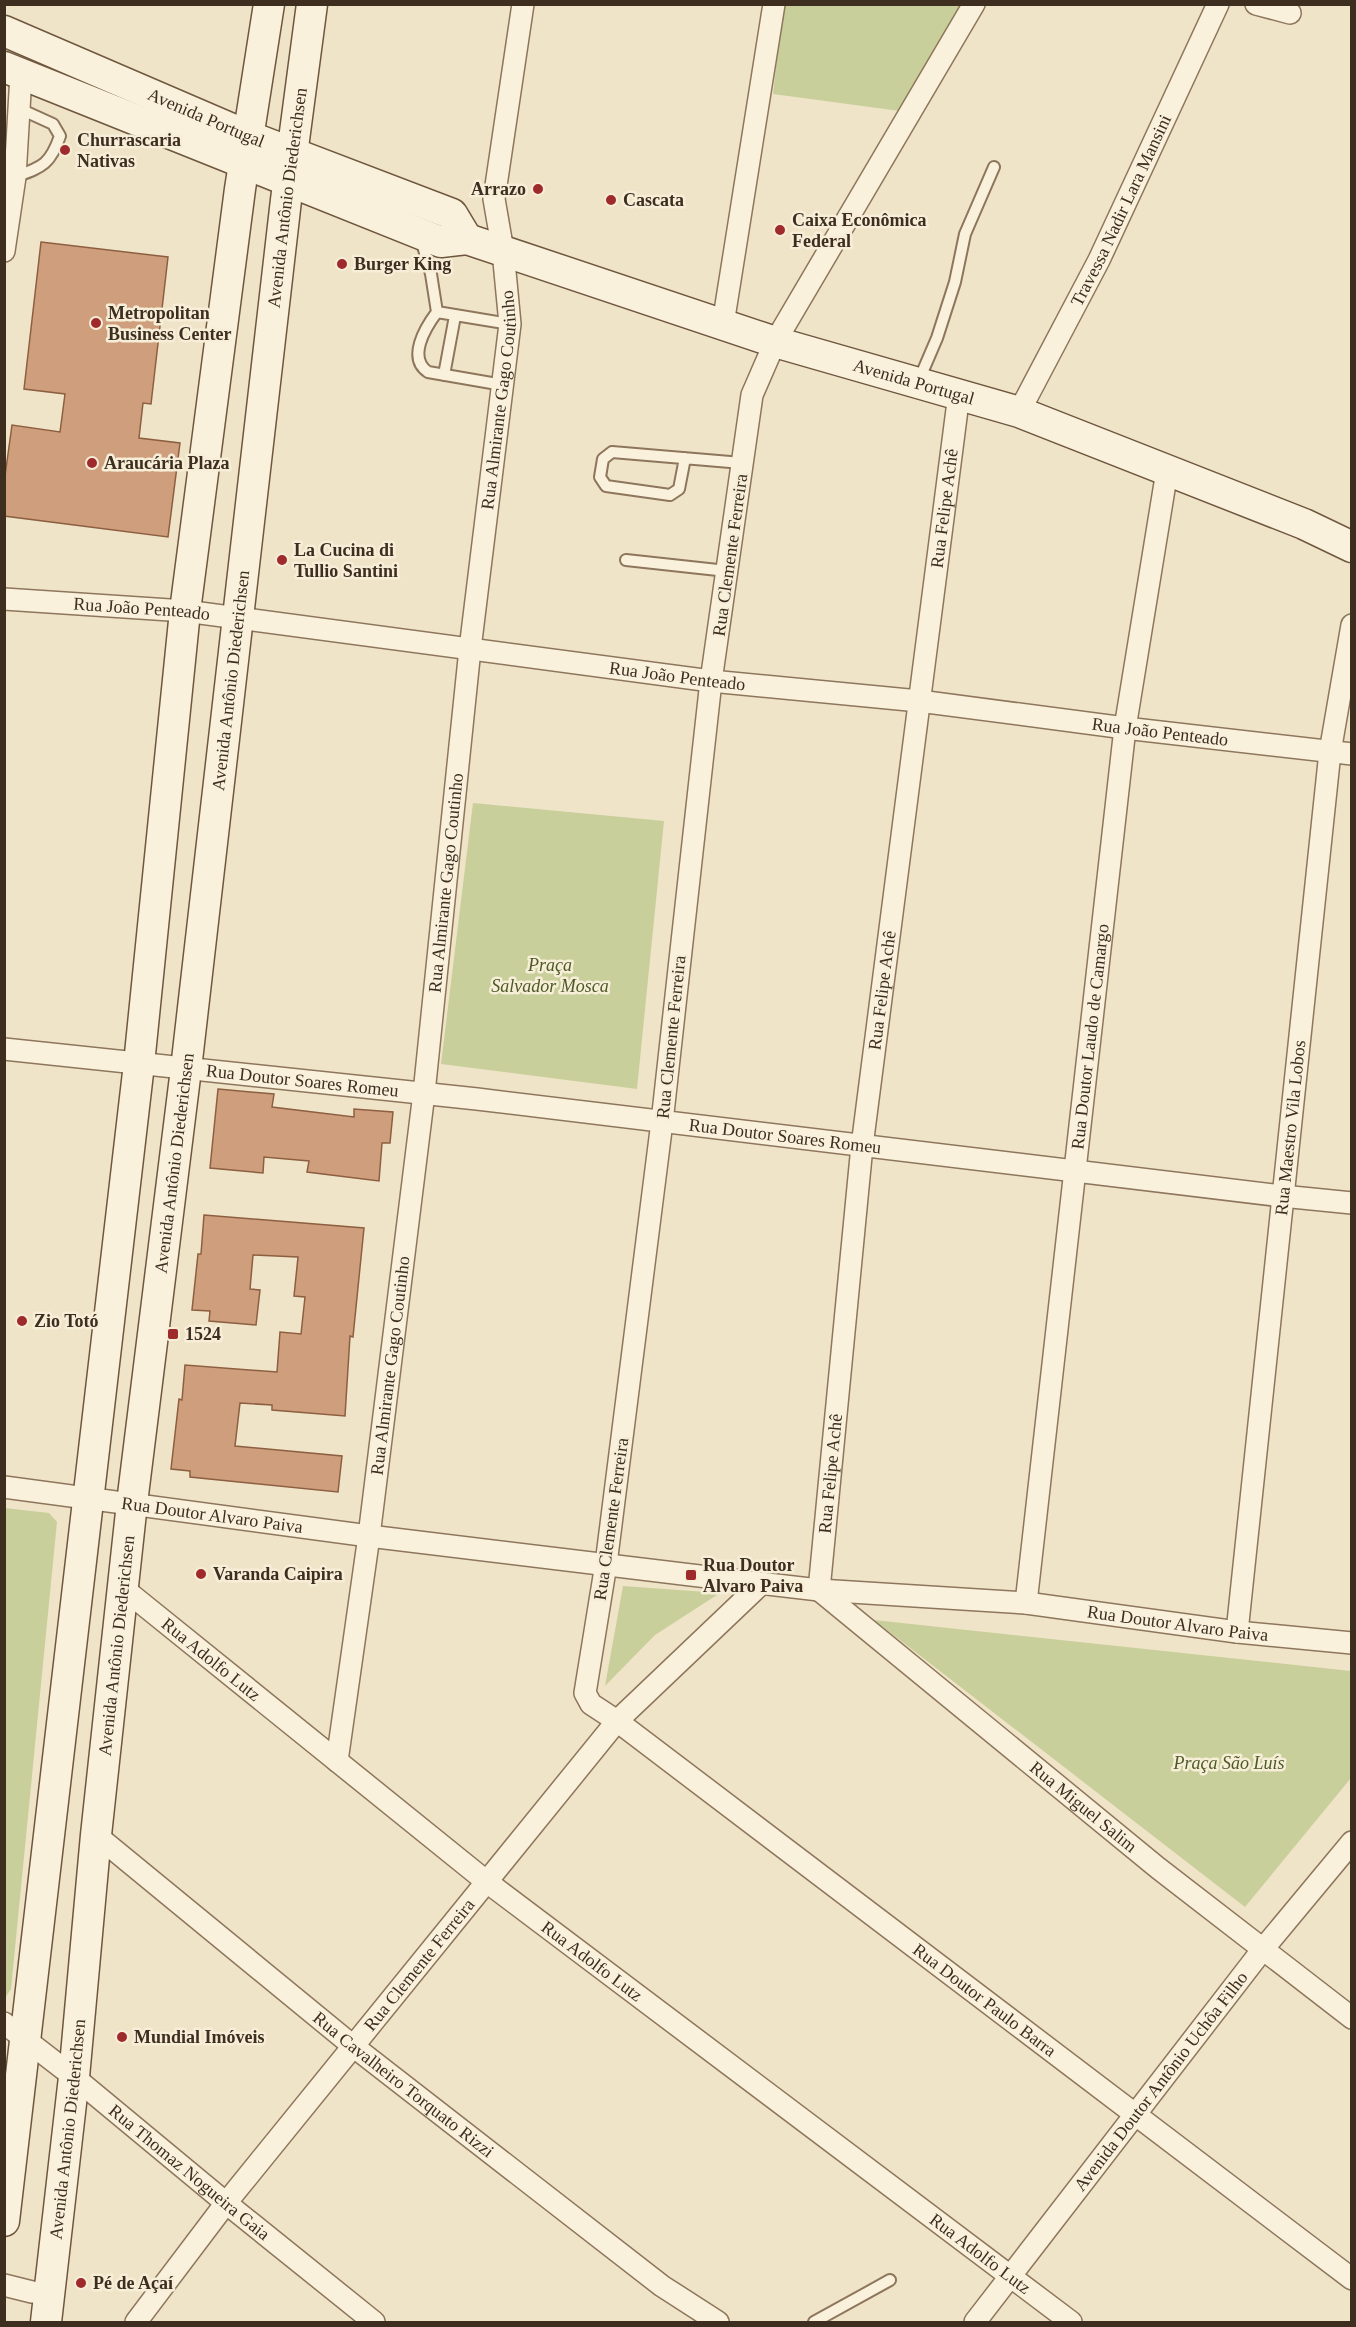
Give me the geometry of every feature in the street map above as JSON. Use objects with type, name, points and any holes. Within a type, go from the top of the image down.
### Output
[{"type":"main road","points":[[4,2221],[15,2031],[88,1497],[139,1064],[185,610],[246,150],[269,4]]},
{"type":"main road","name":"Avenida Antônio Diederichsen","points":[[46,2322],[74,2077],[96,1835],[132,1503],[186,1069],[288,182],[312,4]]},
{"type":"main road","name":"Avenida Portugal","points":[[4,31],[246,150],[288,182],[441,242],[467,239],[775,342],[1019,412],[1304,524],[1352,547]]},
{"type":"main road","name":"Avenida Portugal","points":[[13,71],[246,150],[292,153],[452,214],[467,239]]},
{"type":"street","name":"Rua Almirante Gago Coutinho","points":[[337,1761],[369,1536],[424,1093],[470,649],[510,324],[503,251],[494,199],[523,4]]},
{"type":"street","points":[[723,324],[774,4]]},
{"type":"street","points":[[775,342],[974,4]]},
{"type":"street","name":"Travessa Nadir Lara Mansini","points":[[1019,412],[1099,260],[1218,4]]},
{"type":"street","points":[[1256,4],[1290,13]]},
{"type":"street","points":[[5,244],[15,177],[20,109],[13,71]]},
{"type":"street","name":"Rua Clemente Ferreira","points":[[617,1721],[591,1704],[585,1693],[606,1564],[662,1122],[711,681],[752,395],[775,342]]},
{"type":"street","name":"Rua Felipe Achê","points":[[819,1590],[862,1146],[958,394]]},
{"type":"street","name":"Rua Doutor Laudo de Camargo","points":[[1026,1603],[1125,728],[1167,471]]},
{"type":"street","name":"Rua João Penteado","points":[[4,599],[185,610],[711,681],[919,701],[1341,753]]},
{"type":"street","name":"Rua Maestro Vila Lobos","points":[[1237,1632],[1282,1196],[1341,753],[1352,625]]},
{"type":"street","name":"Rua Doutor Soares Romeu","points":[[4,1049],[424,1093],[1352,1203]]},
{"type":"street","name":"Rua Doutor Alvaro Paiva","points":[[4,1487],[369,1536],[819,1590],[1026,1603],[1237,1632],[1352,1643]]},
{"type":"street","name":"Rua Clemente Ferreira","points":[[136,2322],[226,2204],[617,1721],[762,1583]]},
{"type":"street","name":"Rua Adolfo Lutz","points":[[124,1589],[487,1882],[1071,2322]]},
{"type":"street","name":"Rua Miguel Salim","points":[[819,1590],[1149,1860],[1352,2018]]},
{"type":"street","name":"Rua Doutor Paulo Barra","points":[[617,1721],[1352,2279]]},
{"type":"street","name":"Rua Cavalheiro Torquato Rizzi","points":[[96,1835],[353,2046],[662,2286],[718,2322]]},
{"type":"street","name":"Avenida Doutor Antônio Uchôa Filho","points":[[975,2322],[1263,1949],[1352,1842]]},
{"type":"street","name":"Rua Thomaz Nogueira Gaia","points":[[15,2031],[374,2322]]},
{"type":"street","points":[[4,2285],[32,2292],[50,2293]]},
{"type":"lane","points":[[15,177],[39,168],[53,154],[60,136],[53,124],[20,109]]},
{"type":"lane","points":[[918,383],[937,338],[955,282],[965,234],[994,167]]},
{"type":"lane","points":[[419,233],[437,312],[425,328],[417,360],[428,372],[503,385]]},
{"type":"lane","points":[[437,312],[510,324]]},
{"type":"lane","points":[[444,375],[455,316]]},
{"type":"lane","points":[[685,458],[679,489],[670,495],[606,486],[600,477],[603,459],[612,452],[685,458],[742,463]]},
{"type":"lane","points":[[626,560],[727,571]]},
{"type":"lane","points":[[814,2322],[890,2280]]},
{"type":"green space","points":[[783,5],[969,5],[907,112],[773,94]]},
{"type":"green space","name":"Praça Salvador Mosca","points":[[473,803],[664,821],[637,1089],[441,1064]]},
{"type":"green space","points":[[5,1508],[49,1513],[57,1522],[11,1989],[5,1998]]},
{"type":"green space","points":[[623,1586],[720,1593],[655,1635],[605,1686]]},
{"type":"green space","name":"Praça São Luís","points":[[874,1620],[1351,1671],[1351,1778],[1245,1907]]},
{"type":"building","points":[[41,242],[168,257],[151,404],[143,403],[139,438],[180,443],[168,537],[4,516],[4,483],[12,425],[60,432],[65,394],[24,389]]},
{"type":"building","points":[[218,1089],[274,1094],[272,1107],[354,1117],[354,1109],[393,1112],[390,1143],[382,1143],[379,1181],[307,1172],[309,1161],[264,1157],[263,1173],[210,1168]]},
{"type":"building","points":[[204,1215],[364,1228],[353,1337],[350,1336],[345,1416],[272,1410],[272,1405],[240,1403],[235,1446],[342,1456],[338,1492],[190,1477],[190,1471],[171,1469],[185,1365],[277,1372],[280,1332],[301,1334],[305,1297],[294,1296],[298,1257],[253,1255],[250,1289],[260,1290],[256,1325],[209,1321],[210,1311],[192,1310],[198,1254],[201,1254]]},
{"type":"place","name":"Churrascaria Nativas","points":[[65,150]]},
{"type":"place","name":"Arrazo","points":[[538,189]]},
{"type":"place","name":"Cascata","points":[[611,200]]},
{"type":"place","name":"Caixa Econômica Federal","points":[[780,230]]},
{"type":"place","name":"Burger King","points":[[342,264]]},
{"type":"place","name":"Metropolitan Business Center","points":[[96,323]]},
{"type":"place","name":"Araucária Plaza","points":[[92,463]]},
{"type":"place","name":"La Cucina di Tullio Santini","points":[[282,560]]},
{"type":"place","name":"Zio Totó","points":[[22,1321]]},
{"type":"place","name":"1524","points":[[173,1334]]},
{"type":"place","name":"Varanda Caipira","points":[[201,1574]]},
{"type":"place","name":"Rua Doutor Alvaro Paiva","points":[[691,1575]]},
{"type":"place","name":"Mundial Imóveis","points":[[122,2037]]},
{"type":"place","name":"Pé de Açaí","points":[[81,2283]]}]
